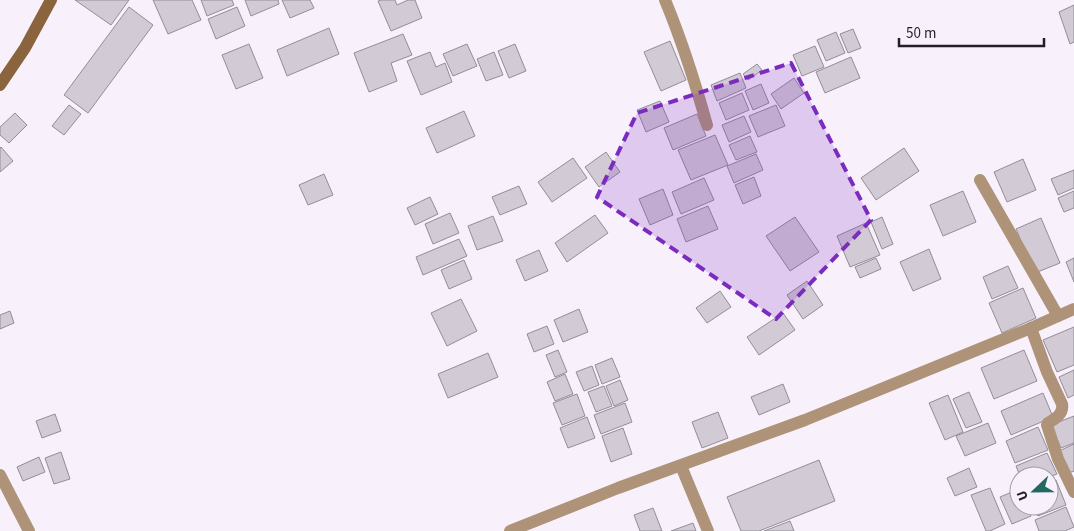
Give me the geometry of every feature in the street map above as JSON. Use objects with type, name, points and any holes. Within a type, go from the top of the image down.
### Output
[{"type":"main road","points":[[0,85],[25,48],[51,0]]},
{"type":"street","points":[[665,0],[691,67],[707,125]]},
{"type":"street","points":[[980,180],[1058,316]]},
{"type":"street","points":[[510,531],[618,488],[805,420],[1074,309]]},
{"type":"street","points":[[1031,328],[1047,372],[1062,404],[1058,418],[1047,425],[1058,459],[1074,492]]},
{"type":"street","points":[[681,466],[708,531]]},
{"type":"street","points":[[0,475],[29,531]]},
{"type":"highlighted area","points":[[791,63],[871,220],[776,319],[597,197],[637,113]]},
{"type":"building","points":[[75,0],[129,0],[111,25]]},
{"type":"building","points":[[153,0],[192,0],[201,20],[168,34]]},
{"type":"building","points":[[201,0],[232,0],[234,5],[207,16]]},
{"type":"building","points":[[245,0],[278,0],[279,4],[251,16]]},
{"type":"building","points":[[282,0],[310,0],[314,8],[290,18]]},
{"type":"building","points":[[395,0],[397,5],[408,0],[415,0],[422,18],[391,31],[378,1]]},
{"type":"building","points":[[1074,5],[1074,42],[1070,44],[1059,12]]},
{"type":"building","points":[[129,7],[153,25],[88,113],[64,95]]},
{"type":"building","points":[[237,7],[245,26],[216,39],[208,19]]},
{"type":"building","points":[[329,28],[339,54],[287,76],[277,50]]},
{"type":"building","points":[[853,29],[861,48],[848,53],[840,34]]},
{"type":"building","points":[[836,32],[845,53],[826,61],[817,40]]},
{"type":"building","points":[[403,34],[412,55],[391,63],[397,81],[369,92],[354,53]]},
{"type":"building","points":[[670,41],[686,80],[661,91],[644,52]]},
{"type":"building","points":[[249,44],[263,78],[236,89],[222,55]]},
{"type":"building","points":[[467,44],[477,66],[453,76],[443,54]]},
{"type":"building","points":[[515,44],[526,71],[509,78],[498,51]]},
{"type":"building","points":[[815,46],[824,67],[802,76],[793,55]]},
{"type":"building","points":[[430,52],[436,67],[445,63],[452,82],[421,95],[407,61]]},
{"type":"building","points":[[494,52],[503,75],[486,81],[477,59]]},
{"type":"building","points":[[851,57],[860,78],[825,93],[816,72]]},
{"type":"building","points":[[757,64],[762,70],[748,80],[743,74]]},
{"type":"building","points":[[740,73],[746,88],[717,101],[711,85]]},
{"type":"building","points":[[794,78],[804,93],[781,109],[771,94]]},
{"type":"building","points":[[761,84],[769,103],[753,110],[745,91]]},
{"type":"building","points":[[742,93],[749,110],[726,120],[719,103]]},
{"type":"building","points":[[660,101],[669,122],[646,132],[637,110]]},
{"type":"building","points":[[69,105],[81,114],[64,135],[52,126]]},
{"type":"building","points":[[776,105],[785,126],[758,137],[749,116]]},
{"type":"building","points":[[464,111],[475,136],[437,153],[426,128]]},
{"type":"building","points":[[15,113],[27,125],[9,143],[0,135],[0,127]]},
{"type":"building","points":[[697,114],[706,136],[673,150],[664,128]]},
{"type":"building","points":[[744,116],[751,132],[729,142],[722,125]]},
{"type":"building","points":[[715,135],[728,165],[691,180],[678,150]]},
{"type":"building","points":[[750,136],[757,152],[736,160],[729,145]]},
{"type":"building","points":[[0,148],[13,161],[0,172]]},
{"type":"building","points":[[904,148],[919,171],[876,200],[861,178]]},
{"type":"building","points":[[606,152],[620,172],[599,187],[585,167]]},
{"type":"building","points":[[756,154],[763,170],[734,183],[727,166]]},
{"type":"building","points":[[573,158],[587,178],[552,202],[538,182]]},
{"type":"building","points":[[1023,159],[1036,190],[1007,202],[994,172]]},
{"type":"building","points":[[1074,170],[1074,188],[1058,195],[1051,179]]},
{"type":"building","points":[[324,174],[333,195],[308,205],[299,185]]},
{"type":"building","points":[[754,177],[761,196],[743,204],[735,185]]},
{"type":"building","points":[[704,178],[714,200],[681,214],[672,192]]},
{"type":"building","points":[[519,186],[527,204],[500,215],[492,197]]},
{"type":"building","points":[[663,189],[673,215],[650,225],[639,199]]},
{"type":"building","points":[[963,191],[976,222],[943,236],[930,205]]},
{"type":"building","points":[[1074,191],[1074,208],[1064,212],[1058,198]]},
{"type":"building","points":[[430,197],[438,214],[415,225],[407,208]]},
{"type":"building","points":[[708,206],[718,229],[686,242],[677,219]]},
{"type":"building","points":[[450,213],[459,233],[433,244],[425,224]]},
{"type":"building","points":[[595,215],[608,233],[567,262],[555,243]]},
{"type":"building","points":[[493,216],[503,241],[477,250],[468,226]]},
{"type":"building","points":[[795,217],[819,252],[790,271],[766,236]]},
{"type":"building","points":[[882,217],[893,244],[882,249],[871,222]]},
{"type":"building","points":[[1041,218],[1060,263],[1035,273],[1016,229]]},
{"type":"building","points":[[866,223],[880,255],[850,267],[837,236]]},
{"type":"building","points":[[459,239],[467,256],[423,275],[416,257]]},
{"type":"building","points":[[929,249],[941,279],[913,291],[900,262]]},
{"type":"building","points":[[539,250],[548,271],[525,281],[516,260]]},
{"type":"building","points":[[876,258],[881,269],[860,278],[855,267]]},
{"type":"building","points":[[1074,258],[1074,282],[1066,262]]},
{"type":"building","points":[[464,260],[472,279],[449,289],[441,270]]},
{"type":"building","points":[[1008,266],[1018,288],[992,299],[983,277]]},
{"type":"building","points":[[807,281],[823,305],[803,319],[787,295]]},
{"type":"building","points":[[1023,288],[1036,318],[1002,333],[989,303]]},
{"type":"building","points":[[720,291],[731,307],[707,323],[696,308]]},
{"type":"building","points":[[461,299],[477,331],[447,346],[431,313]]},
{"type":"building","points":[[579,309],[588,332],[563,342],[554,320]]},
{"type":"building","points":[[10,311],[14,323],[0,329],[0,315]]},
{"type":"building","points":[[783,313],[795,330],[759,355],[747,337]]},
{"type":"building","points":[[547,326],[554,344],[534,352],[527,334]]},
{"type":"building","points":[[1074,327],[1074,365],[1057,372],[1043,340]]},
{"type":"building","points":[[558,350],[567,372],[555,377],[546,355]]},
{"type":"building","points":[[1024,350],[1037,381],[994,399],[981,368]]},
{"type":"building","points":[[488,353],[498,377],[448,398],[438,374]]},
{"type":"building","points":[[612,358],[620,377],[602,384],[595,365]]},
{"type":"building","points":[[592,366],[599,385],[584,391],[576,372]]},
{"type":"building","points":[[1074,370],[1074,395],[1068,398],[1059,377]]},
{"type":"building","points":[[565,374],[573,394],[555,401],[547,382]]},
{"type":"building","points":[[620,380],[628,400],[614,406],[606,386]]},
{"type":"building","points":[[783,384],[790,402],[759,415],[751,397]]},
{"type":"building","points":[[604,386],[612,406],[596,412],[588,392]]},
{"type":"building","points":[[969,392],[982,422],[966,428],[953,399]]},
{"type":"building","points":[[1043,393],[1053,417],[1011,435],[1001,411]]},
{"type":"building","points":[[577,394],[585,416],[562,425],[553,403]]},
{"type":"building","points":[[948,395],[963,432],[945,440],[929,403]]},
{"type":"building","points":[[625,403],[632,422],[601,434],[594,415]]},
{"type":"building","points":[[718,412],[728,438],[702,448],[692,422]]},
{"type":"building","points":[[55,414],[61,431],[42,438],[36,421]]},
{"type":"building","points":[[1074,416],[1074,443],[1061,448],[1051,425]]},
{"type":"building","points":[[587,417],[595,438],[568,448],[560,428]]},
{"type":"building","points":[[988,423],[996,443],[965,456],[956,436]]},
{"type":"building","points":[[1038,427],[1048,450],[1015,463],[1006,441]]},
{"type":"building","points":[[623,428],[632,454],[611,462],[602,436]]},
{"type":"building","points":[[1074,444],[1074,471],[1066,474],[1057,452]]},
{"type":"building","points":[[61,452],[70,479],[54,484],[45,458]]},
{"type":"building","points":[[1047,453],[1053,466],[1016,466]]},
{"type":"building","points":[[39,457],[45,472],[23,481],[17,467]]},
{"type":"building","points":[[819,460],[835,501],[759,531],[741,531],[727,497]]},
{"type":"building","points":[[969,468],[977,487],[955,496],[947,478]]},
{"type":"building","points":[[990,488],[1005,524],[986,531],[971,495]]},
{"type":"building","points":[[1059,488],[1066,505],[1059,508]]},
{"type":"building","points":[[1009,493],[1009,516],[1031,516],[1012,524],[1000,497]]},
{"type":"building","points":[[1066,507],[1074,527],[1065,531],[1039,531],[1035,520],[1045,516],[1059,516],[1059,510]]},
{"type":"building","points":[[653,508],[662,531],[640,531],[634,515]]},
{"type":"building","points":[[790,521],[794,531],[764,531]]},
{"type":"building","points":[[693,523],[696,531],[671,531]]}]
